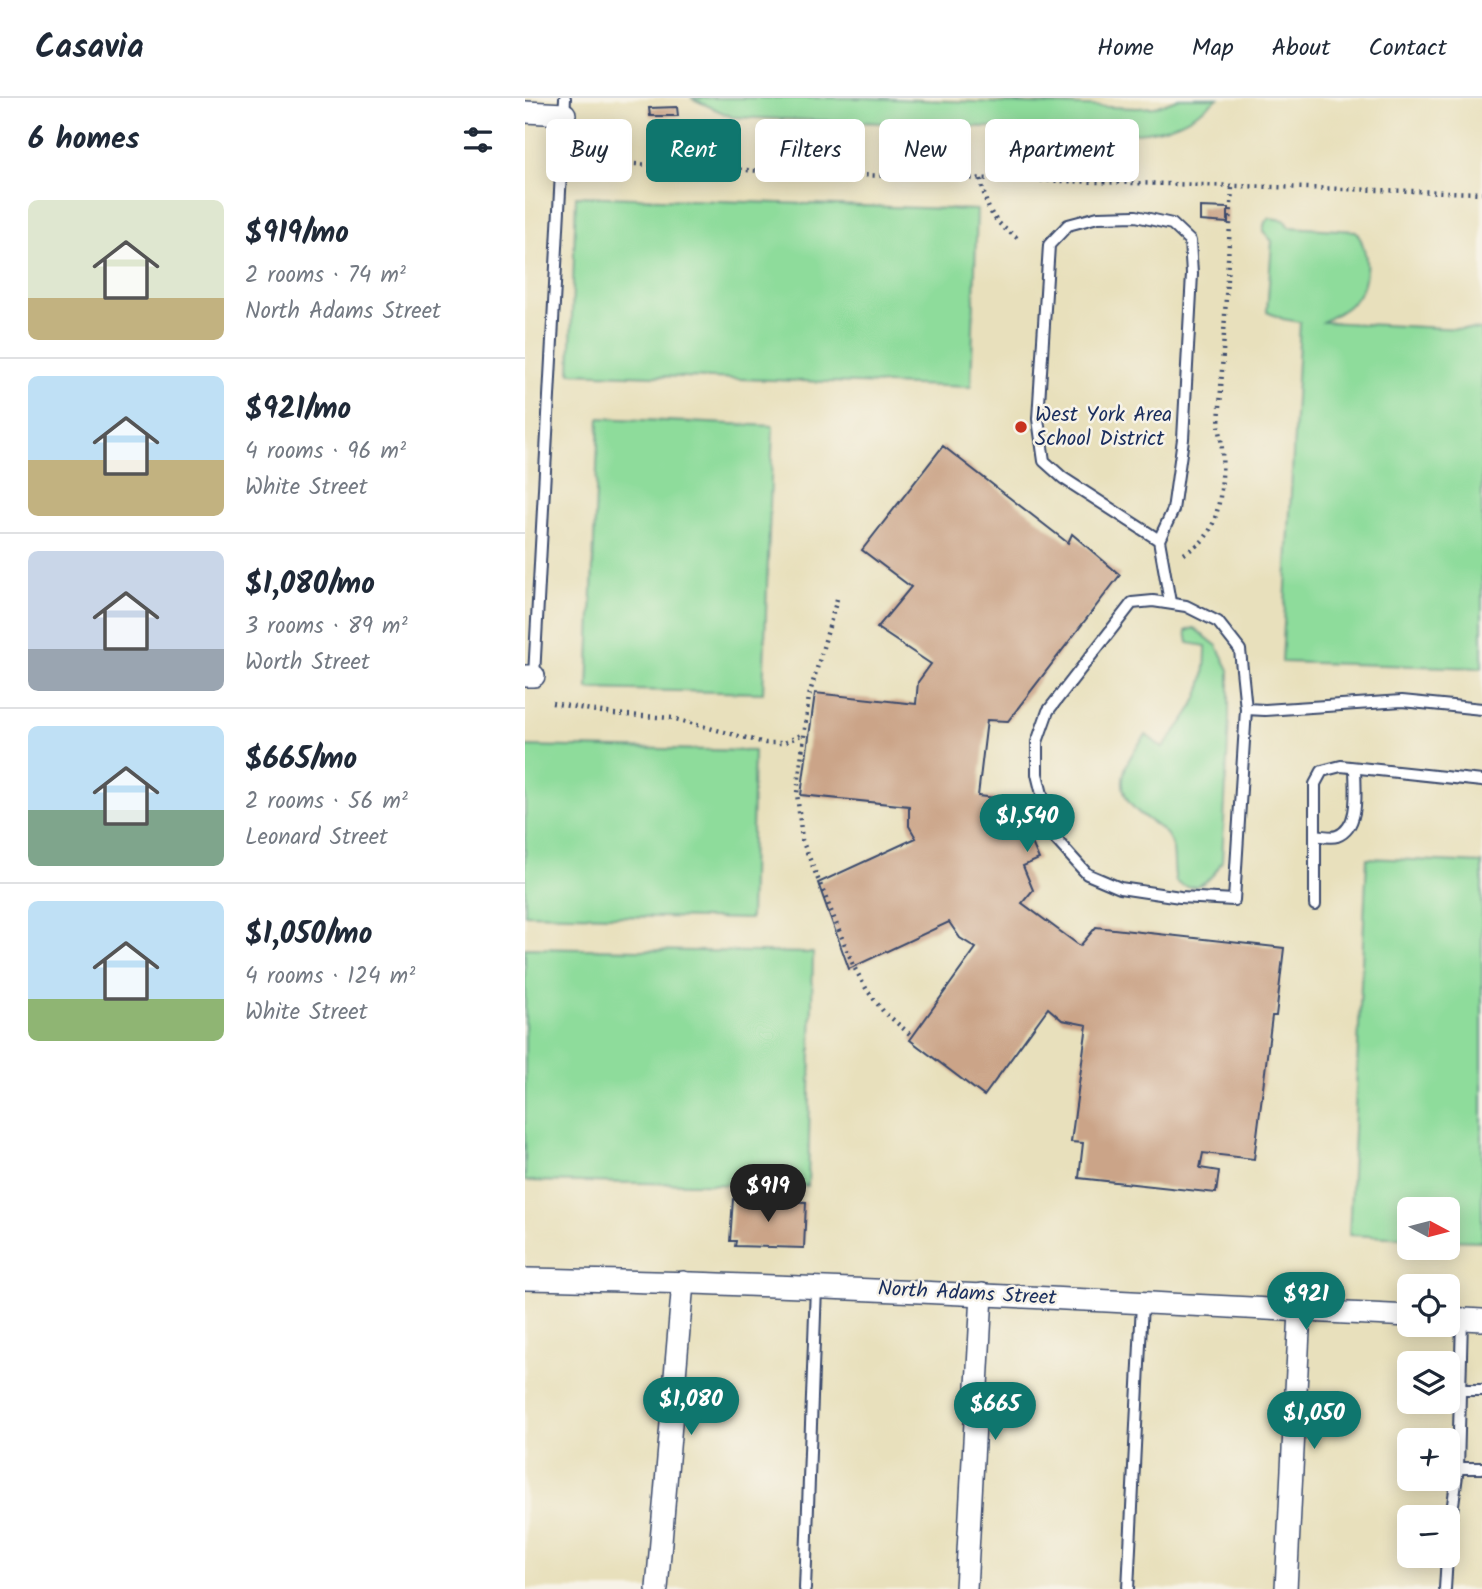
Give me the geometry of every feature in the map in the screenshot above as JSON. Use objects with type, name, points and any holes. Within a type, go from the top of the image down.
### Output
[{"type":"street","points":[[525,112],[565,106]]},
{"type":"street","name":"North Adams Street","points":[[525,1279],[816,1287],[1397,1315]]},
{"type":"street","points":[[657,1589],[683,1282]]},
{"type":"street","points":[[966,1589],[982,1294]]},
{"type":"street","points":[[1286,1589],[1300,1311]]},
{"type":"lane","points":[[530,676],[565,106]]},
{"type":"lane","points":[[1159,540],[1063,478],[1044,460],[1038,419],[1049,245],[1068,225],[1098,217],[1136,216],[1172,225],[1190,241],[1192,274],[1183,439],[1173,510],[1159,540],[1170,602]]},
{"type":"lane","points":[[1170,602],[1187,606],[1217,622],[1240,650],[1246,709],[1234,901],[1180,897],[1120,888],[1087,874],[1052,835],[1037,774],[1037,742],[1048,710],[1132,603],[1170,602]]},
{"type":"lane","points":[[1246,709],[1402,701],[1482,709]]},
{"type":"lane","points":[[1315,905],[1315,784],[1322,771],[1341,766],[1482,780]]},
{"type":"lane","points":[[1315,835],[1336,837],[1347,830],[1353,817],[1355,768]]},
{"type":"lane","points":[[805,1589],[816,1287]]},
{"type":"lane","points":[[1128,1589],[1142,1303]]},
{"type":"lane","points":[[1464,1319],[1460,1390],[1482,1390]]},
{"type":"lane","points":[[1460,1468],[1482,1468]]},
{"type":"lane","points":[[1445,1589],[1446,1568]]},
{"type":"path","points":[[632,165],[981,179],[1482,193]]},
{"type":"path","points":[[981,179],[985,202],[999,225],[1020,240]]},
{"type":"path","points":[[1184,554],[1203,541],[1214,524],[1220,501],[1223,444],[1219,425],[1232,187]]},
{"type":"path","points":[[837,599],[809,696],[797,793],[801,840],[844,943],[867,990],[883,1011],[912,1037]]},
{"type":"path","points":[[552,703],[613,714],[672,718],[765,743],[784,743],[804,734]]},
{"type":"green space","points":[[691,98],[867,98],[1137,108],[1155,107],[1179,98],[1218,98],[1179,123],[1159,130],[1139,132],[1139,119],[985,119],[985,127],[971,126],[971,119],[879,119],[879,123],[865,122],[865,119],[732,117]]},
{"type":"green space","points":[[576,196],[977,210],[971,387],[570,373]]},
{"type":"green space","points":[[1270,218],[1284,220],[1289,227],[1356,231],[1366,256],[1364,284],[1355,300],[1323,322],[1482,330],[1482,668],[1282,662],[1300,322],[1267,312],[1272,241],[1263,231],[1265,222]]},
{"type":"green space","points":[[599,418],[773,426],[763,693],[588,689]]},
{"type":"green space","points":[[1194,628],[1217,646],[1229,670],[1229,719],[1222,861],[1209,879],[1190,887],[1176,882],[1170,840],[1133,807],[1123,788],[1123,779],[1129,760],[1146,735],[1163,748],[1195,702],[1204,677],[1206,646],[1188,643],[1186,631]]},
{"type":"green space","points":[[525,746],[754,751],[750,919],[525,914]]},
{"type":"green space","points":[[1367,858],[1482,863],[1482,1241],[1460,1240],[1460,1197],[1397,1197],[1397,1237],[1349,1235]]},
{"type":"green space","points":[[525,948],[813,953],[808,1186],[525,1181]]},
{"type":"building","points":[[677,107],[678,116],[650,116],[649,108]]},
{"type":"building","points":[[1200,207],[1228,208],[1228,223],[1200,221]]},
{"type":"building","points":[[943,446],[1068,543],[1072,534],[1120,575],[1008,721],[987,720],[978,796],[996,798],[1006,830],[1023,822],[1039,859],[1023,866],[1033,890],[1022,903],[1080,946],[1096,927],[1284,948],[1276,1016],[1272,1016],[1254,1159],[1203,1153],[1200,1168],[1219,1171],[1216,1193],[1079,1178],[1083,1143],[1071,1142],[1087,1025],[1062,1020],[1048,1008],[984,1096],[910,1040],[976,948],[960,938],[949,922],[849,969],[818,883],[916,838],[909,826],[909,806],[801,795],[815,693],[916,704],[918,682],[931,664],[877,628],[911,587],[862,550]]},
{"type":"building","points":[[733,1199],[806,1202],[804,1248],[735,1246],[736,1241],[730,1241]]},
{"type":"place","name":"West York Area School District","points":[[1021,427]]}]
